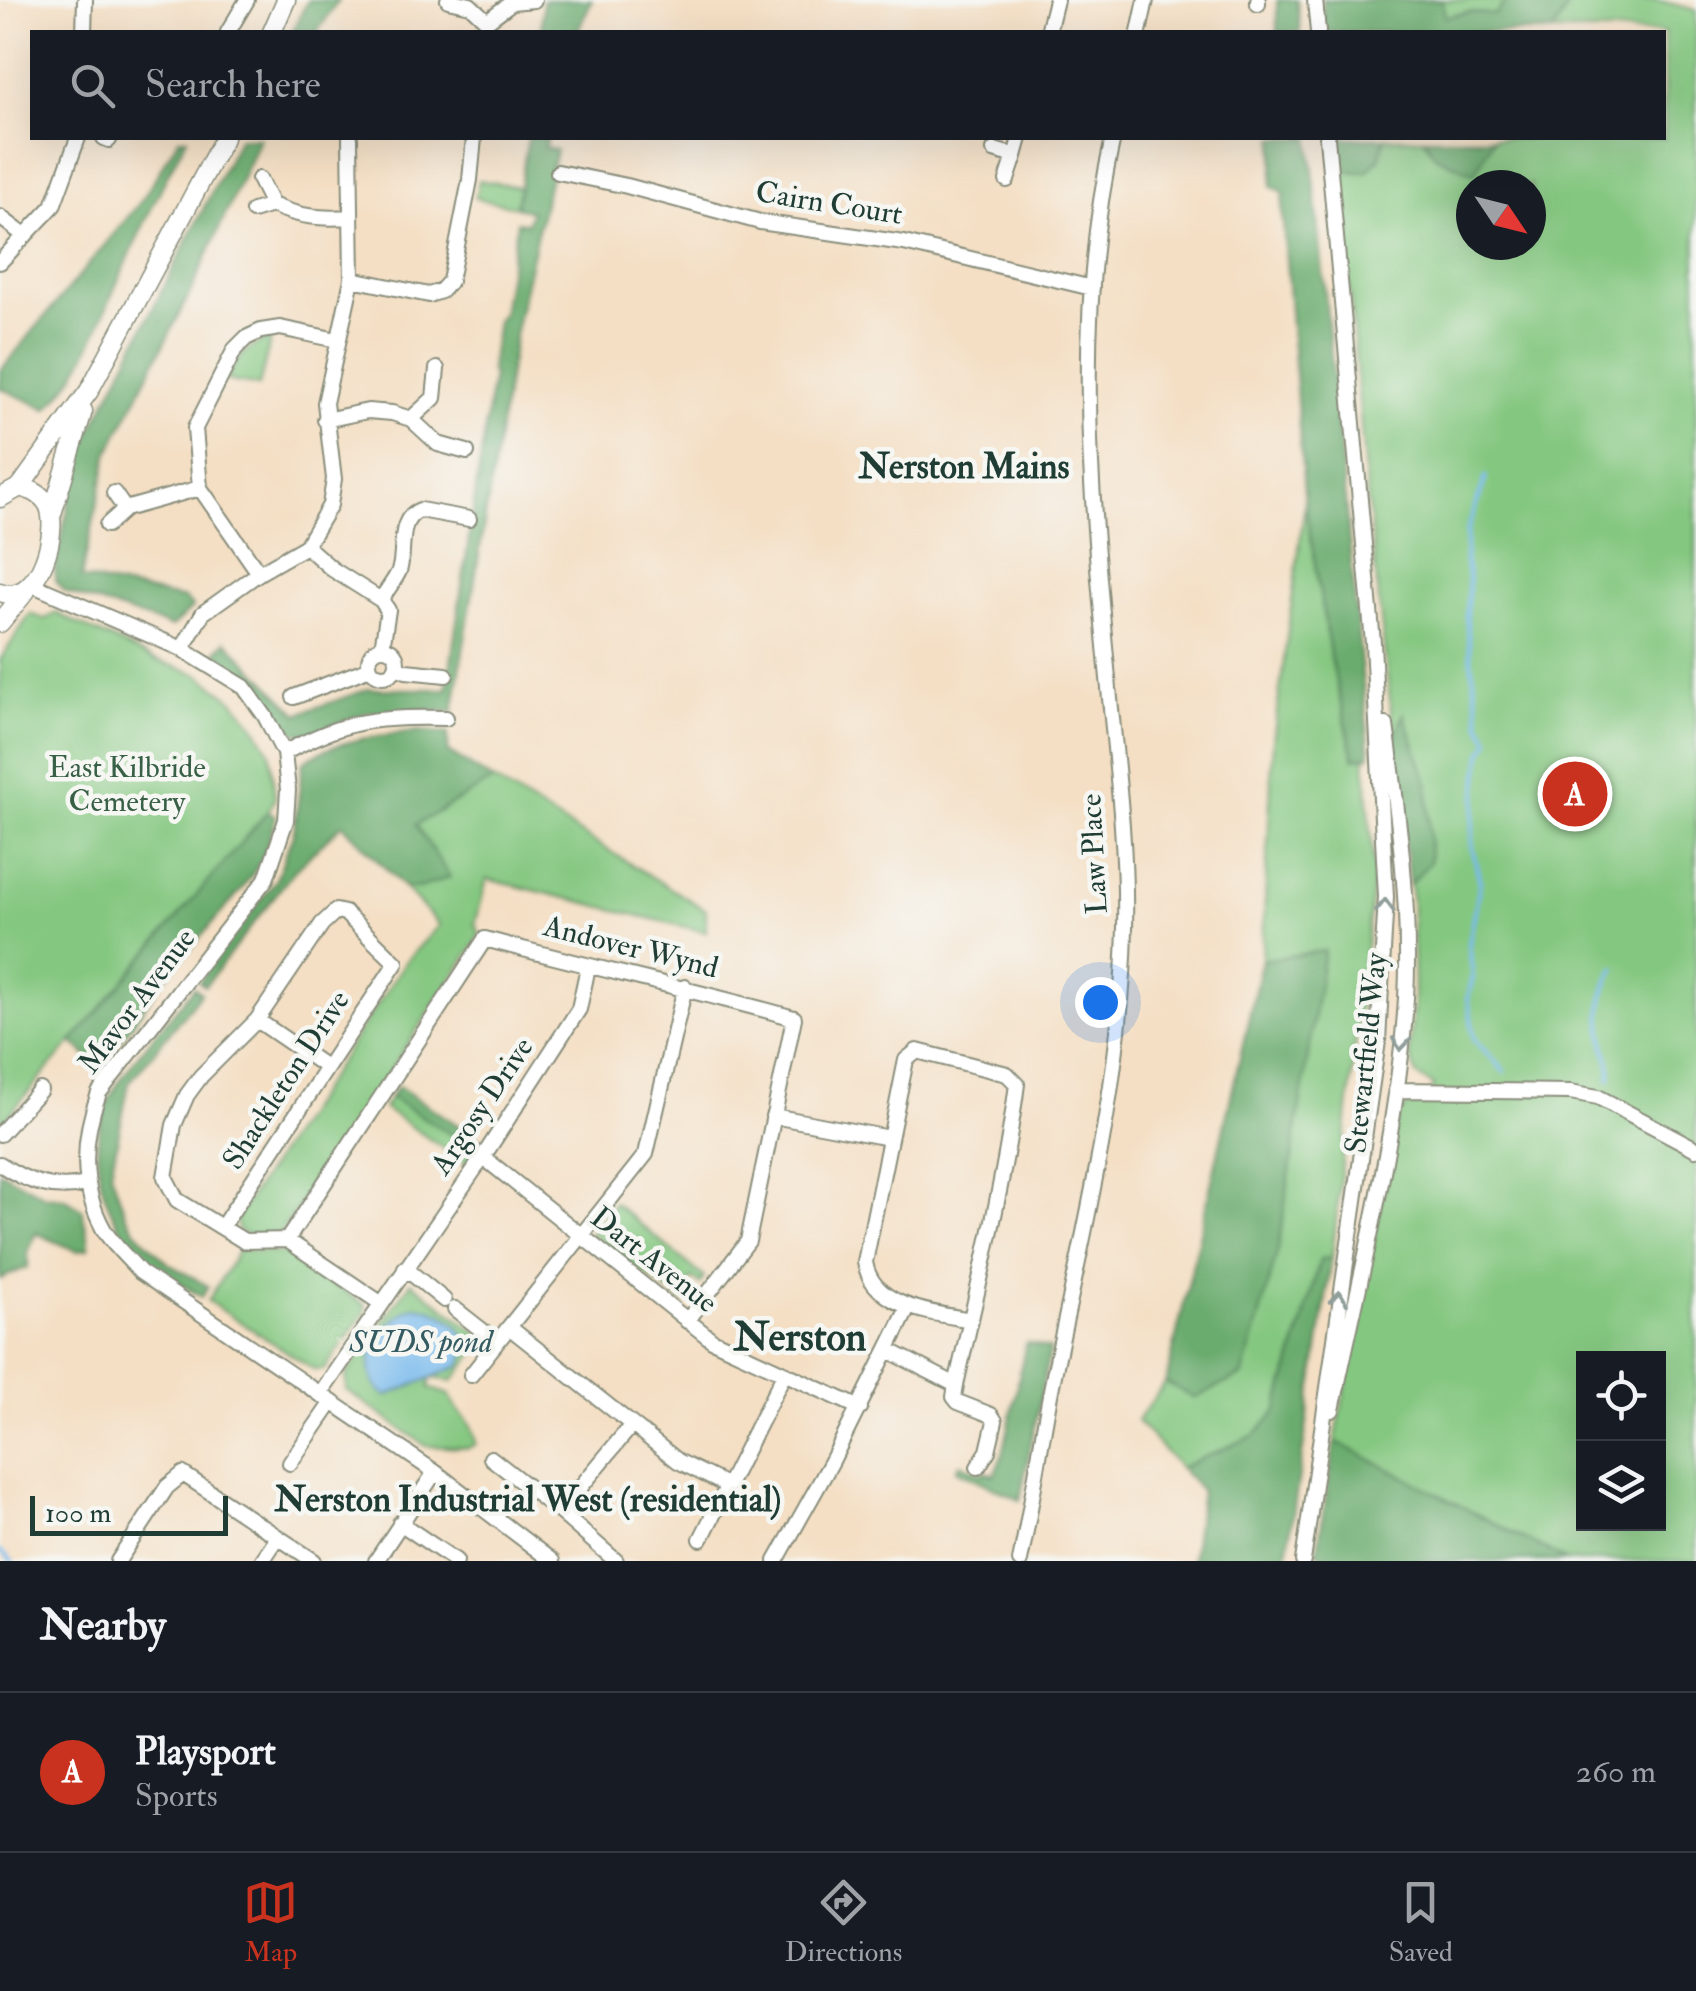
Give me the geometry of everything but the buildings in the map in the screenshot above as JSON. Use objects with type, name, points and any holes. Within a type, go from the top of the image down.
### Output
[{"type":"main road","points":[[273,30],[286,0]]},
{"type":"main road","points":[[8,490],[89,391],[223,140]]},
{"type":"main road","points":[[0,623],[30,588],[47,547],[52,514],[89,391]]},
{"type":"main road","points":[[8,490],[34,492],[46,501],[52,514]]},
{"type":"main road","points":[[0,592],[7,595],[30,588]]},
{"type":"street","points":[[84,30],[86,0]]},
{"type":"street","points":[[229,30],[246,0]]},
{"type":"street","points":[[448,0],[470,5],[488,27],[512,2],[534,0]]},
{"type":"street","points":[[1048,30],[1056,0]]},
{"type":"street","points":[[1140,30],[1146,0]]},
{"type":"street","points":[[1316,0],[1318,30]]},
{"type":"street","points":[[0,262],[53,206],[77,140]]},
{"type":"street","points":[[182,649],[203,612],[306,546],[333,492],[324,420],[352,280],[350,140]]},
{"type":"street","points":[[352,280],[429,295],[441,291],[450,281],[474,140]]},
{"type":"street","points":[[1007,180],[1019,140]]},
{"type":"street","name":"Law Place","points":[[1020,1561],[1091,1196],[1122,1013],[1123,840],[1090,449],[1092,288],[1103,181],[1113,140]]},
{"type":"street","name":"Stewartfield Way","points":[[1303,1561],[1382,996],[1386,897],[1373,643],[1326,140]]},
{"type":"street","points":[[994,150],[1015,156]]},
{"type":"street","name":"Cairn Court","points":[[558,172],[760,222],[904,243],[1092,288]]},
{"type":"street","points":[[259,178],[272,205]]},
{"type":"street","points":[[253,212],[272,205],[308,218],[349,217]]},
{"type":"street","points":[[0,218],[25,236]]},
{"type":"street","points":[[259,573],[200,488],[196,428],[235,349],[246,338],[280,328],[337,340]]},
{"type":"street","points":[[411,419],[434,398],[437,368]]},
{"type":"street","points":[[324,420],[368,411],[411,419],[438,444],[467,452]]},
{"type":"street","points":[[107,525],[126,508],[200,488]]},
{"type":"street","points":[[114,494],[126,508]]},
{"type":"street","points":[[381,600],[399,570],[406,520],[412,513],[420,510],[470,519]]},
{"type":"street","points":[[306,546],[332,569],[381,600],[388,610],[382,648],[371,655],[370,668],[377,675],[386,676],[396,666]]},
{"type":"street","name":"Mavor Avenue","points":[[30,588],[182,649],[244,687],[284,753],[286,820],[266,879],[100,1093],[91,1116],[86,1184],[104,1231],[140,1272],[435,1472],[552,1561]]},
{"type":"street","name":"Stewartfield Way","points":[[1319,1464],[1396,1090],[1406,997],[1405,906],[1388,735],[1373,643]]},
{"type":"street","points":[[382,648],[394,653],[396,666]]},
{"type":"street","points":[[396,666],[446,676]]},
{"type":"street","points":[[294,697],[370,668]]},
{"type":"street","points":[[284,753],[352,722],[395,717],[446,718]]},
{"type":"street","name":"Shackleton Drive","points":[[222,1227],[396,963],[351,918],[336,911],[322,924],[258,1020]]},
{"type":"street","name":"Andover Wynd","points":[[286,1240],[485,939],[588,967],[685,987],[794,1018],[748,1241],[688,1320]]},
{"type":"street","name":"Argosy Drive","points":[[290,1463],[382,1304],[578,1009],[588,967]]},
{"type":"street","points":[[471,1375],[646,1154],[685,987]]},
{"type":"street","points":[[326,1067],[258,1020],[187,1095],[174,1126],[164,1177],[177,1200],[222,1227],[252,1242],[286,1240],[382,1304]]},
{"type":"street","points":[[970,1320],[908,1308],[870,1283],[865,1262],[889,1138],[910,1054],[917,1051],[1007,1074],[1016,1080],[1006,1147],[954,1398],[991,1415],[995,1421],[988,1451],[978,1467]]},
{"type":"street","points":[[0,1134],[40,1090]]},
{"type":"street","points":[[1396,1090],[1570,1092],[1598,1097],[1696,1149]]},
{"type":"street","points":[[774,1116],[889,1138]]},
{"type":"street","name":"Dart Avenue","points":[[483,1156],[712,1340],[860,1408]]},
{"type":"street","points":[[0,1164],[32,1183],[73,1188],[86,1184]]},
{"type":"street","points":[[405,1268],[497,1342]]},
{"type":"street","points":[[776,1561],[860,1408],[908,1308]]},
{"type":"street","points":[[509,1327],[678,1461],[728,1486]]},
{"type":"street","points":[[888,1350],[956,1385]]},
{"type":"street","points":[[700,1540],[784,1374]]},
{"type":"street","points":[[560,1512],[631,1426]]},
{"type":"street","points":[[491,1458],[616,1561]]},
{"type":"street","points":[[376,1561],[435,1472]]},
{"type":"street","points":[[118,1561],[168,1487],[183,1474],[314,1561]]},
{"type":"street","points":[[400,1523],[451,1559]]},
{"type":"street","points":[[262,1561],[278,1537]]},
{"type":"green space","points":[[308,0],[339,0],[318,30],[293,30]]},
{"type":"green space","points":[[543,0],[592,0],[578,30],[541,30]]},
{"type":"green space","points":[[1277,0],[1297,0],[1300,30],[1277,30]]},
{"type":"green space","points":[[1322,0],[1442,0],[1445,17],[1470,12],[1495,15],[1507,0],[1571,0],[1554,30],[1325,30]]},
{"type":"green space","points":[[1442,0],[1507,0],[1495,15],[1470,12],[1445,17]]},
{"type":"green space","points":[[1571,0],[1657,0],[1696,10],[1696,1561],[1567,1561],[1335,1441],[1397,1119],[1410,1104],[1430,1101],[1433,1085],[1417,1076],[1409,1054],[1414,997],[1403,716],[1394,738],[1365,477],[1340,171],[1366,172],[1384,140],[1425,140],[1435,156],[1467,170],[1456,170],[1456,260],[1546,260],[1546,170],[1476,170],[1493,140],[1666,140],[1666,30],[1554,30]]},
{"type":"green space","points":[[178,140],[186,140],[89,348],[60,395],[47,409],[0,388],[0,371],[142,200]]},
{"type":"green space","points":[[238,140],[259,140],[193,287],[109,452],[81,578],[185,599],[193,607],[172,627],[65,592],[55,580],[79,455]]},
{"type":"green space","points":[[528,140],[547,140],[545,148],[556,150],[518,318],[453,712],[366,713],[309,734],[284,729],[271,716],[253,684],[215,652],[226,641],[298,714],[368,689],[447,689],[493,374],[490,373],[497,320],[502,314],[517,222],[527,223],[531,211],[516,207]]},
{"type":"green space","points":[[1275,140],[1310,140],[1370,756],[1354,758],[1331,660],[1305,504],[1282,208],[1284,192],[1272,187]]},
{"type":"green space","points":[[1336,140],[1384,140],[1379,159],[1366,172],[1340,171]]},
{"type":"green space","points":[[1425,140],[1493,140],[1476,170],[1465,170],[1435,156]]},
{"type":"green space","points":[[479,180],[519,187],[516,207],[475,198]]},
{"type":"green space","points":[[271,338],[259,386],[226,380],[244,354]]},
{"type":"green space","points":[[1305,504],[1331,660],[1354,758],[1365,757],[1374,874],[1332,1258],[1320,1260],[1277,1411],[1255,1435],[1180,1468],[1137,1421],[1166,1382],[1194,1398],[1323,951],[1262,960],[1273,741]]},
{"type":"green space","name":"East Kilbride Cemetery","points":[[56,613],[154,660],[198,674],[234,701],[270,752],[275,798],[261,823],[0,1125],[0,660],[30,614],[45,619]]},
{"type":"green space","points":[[1404,714],[1428,784],[1430,862],[1409,885],[1394,738]]},
{"type":"green space","points":[[418,731],[448,733],[448,752],[493,780],[416,825],[450,877],[419,888],[404,887],[342,824],[294,871],[205,986],[199,982],[276,880],[294,831],[303,762],[343,744]]},
{"type":"green space","points":[[493,780],[706,910],[706,932],[487,879],[475,925],[480,933],[475,944],[280,1234],[249,1235],[238,1231],[236,1218],[406,961],[439,925],[404,887],[419,887],[415,825]]},
{"type":"green space","points":[[268,811],[276,816],[263,859],[161,983],[101,1069],[72,1042]]},
{"type":"green space","points":[[1324,951],[1278,1249],[1243,1375],[1194,1398],[1166,1382],[1262,960]]},
{"type":"green space","points":[[194,987],[201,993],[129,1083],[111,1172],[126,1216],[136,1232],[169,1264],[208,1286],[202,1297],[158,1270],[131,1243],[109,1207],[98,1166],[100,1125],[114,1090]]},
{"type":"green space","points":[[398,1086],[482,1141],[477,1150],[390,1097]]},
{"type":"green space","points":[[390,1097],[477,1150],[467,1164],[383,1108]]},
{"type":"green space","points":[[0,1171],[45,1196],[65,1198],[83,1210],[89,1248],[77,1251],[36,1233],[28,1252],[28,1267],[0,1279]]},
{"type":"green space","points":[[614,1203],[704,1277],[700,1284],[692,1278],[683,1290],[690,1297],[684,1303],[590,1234]]},
{"type":"green space","points":[[239,1249],[289,1254],[365,1305],[365,1312],[325,1369],[315,1370],[208,1301]]},
{"type":"green space","points":[[1332,1258],[1286,1561],[1192,1561],[1201,1491],[1180,1468],[1255,1435],[1277,1411],[1321,1259]]},
{"type":"green space","points":[[411,1282],[486,1339],[453,1381],[431,1378],[429,1388],[450,1395],[467,1420],[476,1444],[468,1448],[426,1446],[346,1390],[346,1375]]},
{"type":"green space","points":[[1026,1343],[1050,1349],[1020,1500],[956,1470],[960,1463],[982,1474],[984,1471],[994,1475],[1003,1454]]},
{"type":"green space","points":[[1335,1441],[1567,1561],[1336,1561],[1317,1553]]},
{"type":"water","name":"SUDS pond","points":[[416,1306],[441,1314],[456,1325],[465,1340],[465,1353],[460,1366],[386,1396],[375,1385],[370,1372],[375,1346],[392,1322]]},
{"type":"waterway","points":[[1486,477],[1467,531],[1465,560],[1470,653],[1480,722],[1489,740],[1482,753],[1473,825],[1472,847],[1480,882],[1469,944],[1473,977],[1468,997],[1474,1039],[1505,1072]]},
{"type":"waterway","points":[[1610,1079],[1602,1017],[1606,986],[1615,968]]},
{"type":"waterway","points":[[0,1551],[12,1561]]},
{"type":"place","name":"Playsport","points":[[1575,794]]},
{"type":"district","name":"Nerston Mains","points":[[964,467]]},
{"type":"district","name":"Nerston","points":[[800,1337]]},
{"type":"district","name":"Nerston Industrial West (residential)","points":[[528,1500]]}]
